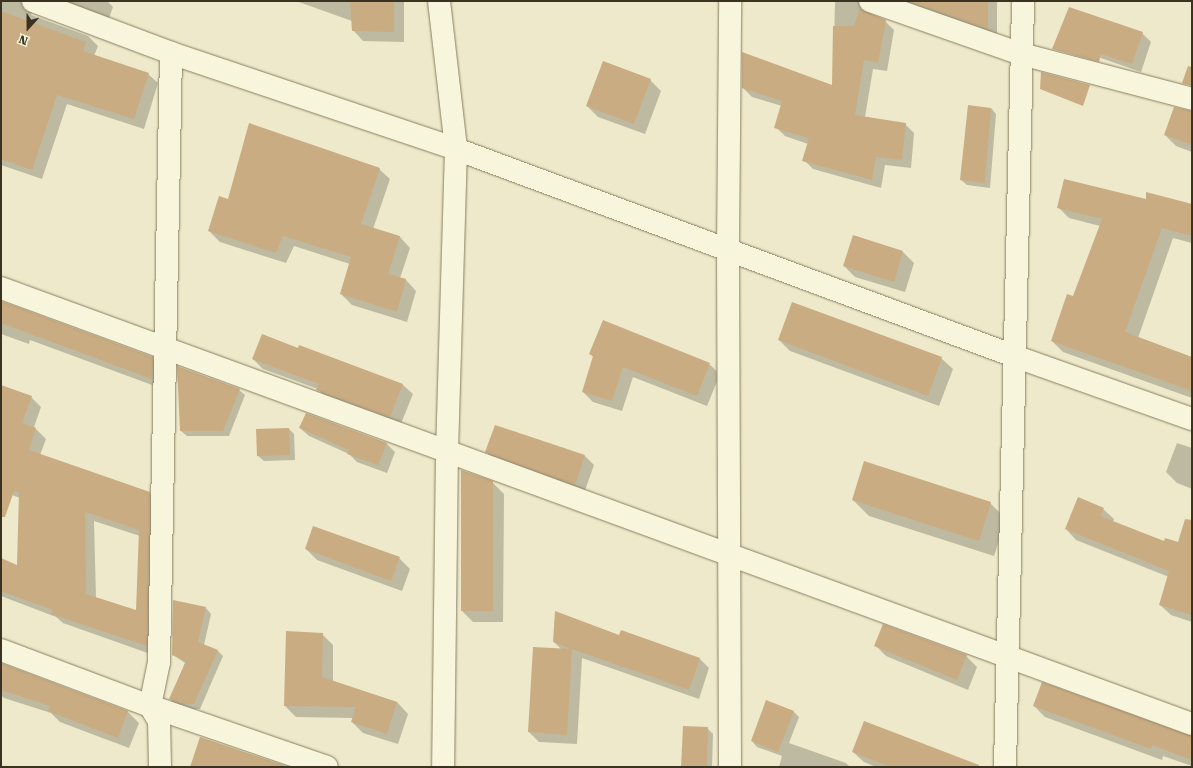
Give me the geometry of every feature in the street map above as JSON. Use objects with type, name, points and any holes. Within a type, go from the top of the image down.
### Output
[{"type":"street","points":[[33,1],[171,53],[456,149],[1014,356],[1192,419]]},
{"type":"street","points":[[440,1],[456,149],[447,451],[443,767]]},
{"type":"street","points":[[730,1],[728,250],[730,767]]},
{"type":"street","points":[[870,1],[1021,54],[1192,99]]},
{"type":"street","points":[[1005,767],[1006,656],[1023,1]]},
{"type":"street","points":[[160,767],[159,721],[150,706],[159,662],[171,53]]},
{"type":"street","points":[[1,288],[1192,724]]},
{"type":"street","points":[[1,650],[150,706],[327,767]]},
{"type":"building","points":[[350,1],[394,1],[394,32],[352,31]]},
{"type":"building","points":[[908,1],[988,1],[988,29]]},
{"type":"building","points":[[1069,7],[1143,32],[1132,64],[1101,54],[1099,62],[1052,49]]},
{"type":"building","points":[[860,9],[886,20],[878,63],[864,60],[855,115],[906,123],[902,160],[876,157],[872,180],[802,161],[809,138],[774,128],[782,101],[742,88],[742,52],[832,85],[833,26],[854,26]]},
{"type":"building","points":[[1,11],[86,42],[83,51],[149,73],[134,119],[57,95],[32,170],[1,159]]},
{"type":"building","points":[[603,61],[651,79],[634,124],[586,106]]},
{"type":"building","points":[[1188,66],[1192,67],[1192,86],[1182,83]]},
{"type":"building","points":[[1041,72],[1090,85],[1083,106],[1040,89]]},
{"type":"building","points":[[968,105],[991,108],[985,183],[960,180]]},
{"type":"building","points":[[1174,107],[1192,111],[1192,145],[1164,135]]},
{"type":"building","points":[[249,123],[380,168],[361,224],[400,236],[388,274],[406,279],[397,312],[340,294],[351,257],[283,236],[276,253],[208,231],[219,196],[228,199]]},
{"type":"building","points":[[1064,179],[1146,199],[1146,192],[1192,204],[1192,236],[1162,228],[1125,332],[1192,357],[1192,391],[1051,341],[1067,294],[1073,296],[1102,219],[1057,208]]},
{"type":"building","points":[[853,235],[903,251],[894,282],[843,266]]},
{"type":"building","points":[[1,301],[153,357],[152,379],[1,323]]},
{"type":"building","points":[[792,302],[942,357],[928,396],[778,340]]},
{"type":"building","points":[[603,320],[710,363],[697,396],[623,367],[612,401],[582,392],[593,356],[589,354]]},
{"type":"building","points":[[262,334],[298,348],[299,345],[403,384],[390,417],[316,390],[319,384],[252,359]]},
{"type":"building","points":[[177,366],[240,389],[223,431],[180,431]]},
{"type":"building","points":[[1,385],[32,396],[22,423],[36,428],[29,450],[150,492],[147,646],[51,614],[53,610],[1,591],[1,558],[17,565],[19,492],[14,491],[5,517],[1,517]],"holes":[[[85,512],[139,530],[136,610],[86,594]]]},
{"type":"building","points":[[306,413],[387,443],[378,465],[347,454],[349,450],[299,428]]},
{"type":"building","points":[[495,425],[585,455],[575,485],[485,452]]},
{"type":"building","points":[[289,428],[290,455],[257,456],[256,429]]},
{"type":"building","points":[[864,461],[991,502],[979,541],[852,500]]},
{"type":"building","points":[[461,470],[493,481],[493,611],[461,611]]},
{"type":"building","points":[[1078,497],[1104,508],[1100,516],[1164,541],[1165,538],[1178,542],[1185,519],[1192,520],[1192,615],[1159,605],[1169,571],[1065,529]]},
{"type":"building","points":[[313,526],[400,557],[391,581],[305,549]]},
{"type":"building","points":[[173,600],[206,607],[198,642],[218,650],[194,704],[183,704],[169,699],[186,661],[172,655]]},
{"type":"building","points":[[555,611],[619,635],[621,630],[700,658],[689,690],[572,649],[567,735],[528,732],[533,647],[571,649],[553,642]]},
{"type":"building","points":[[883,624],[967,655],[957,680],[874,646]]},
{"type":"building","points":[[286,631],[323,633],[322,677],[397,702],[387,734],[351,722],[356,707],[284,706]]},
{"type":"building","points":[[1,663],[128,711],[118,738],[48,711],[50,706],[1,690]]},
{"type":"building","points":[[1042,682],[1192,736],[1192,760],[1152,745],[1151,749],[1033,706]]},
{"type":"building","points":[[766,700],[794,711],[778,752],[751,741]]},
{"type":"building","points":[[864,721],[979,765],[979,767],[891,767],[852,752]]},
{"type":"building","points":[[683,726],[708,727],[707,767],[681,767]]},
{"type":"building","points":[[200,737],[289,767],[190,767]]}]
